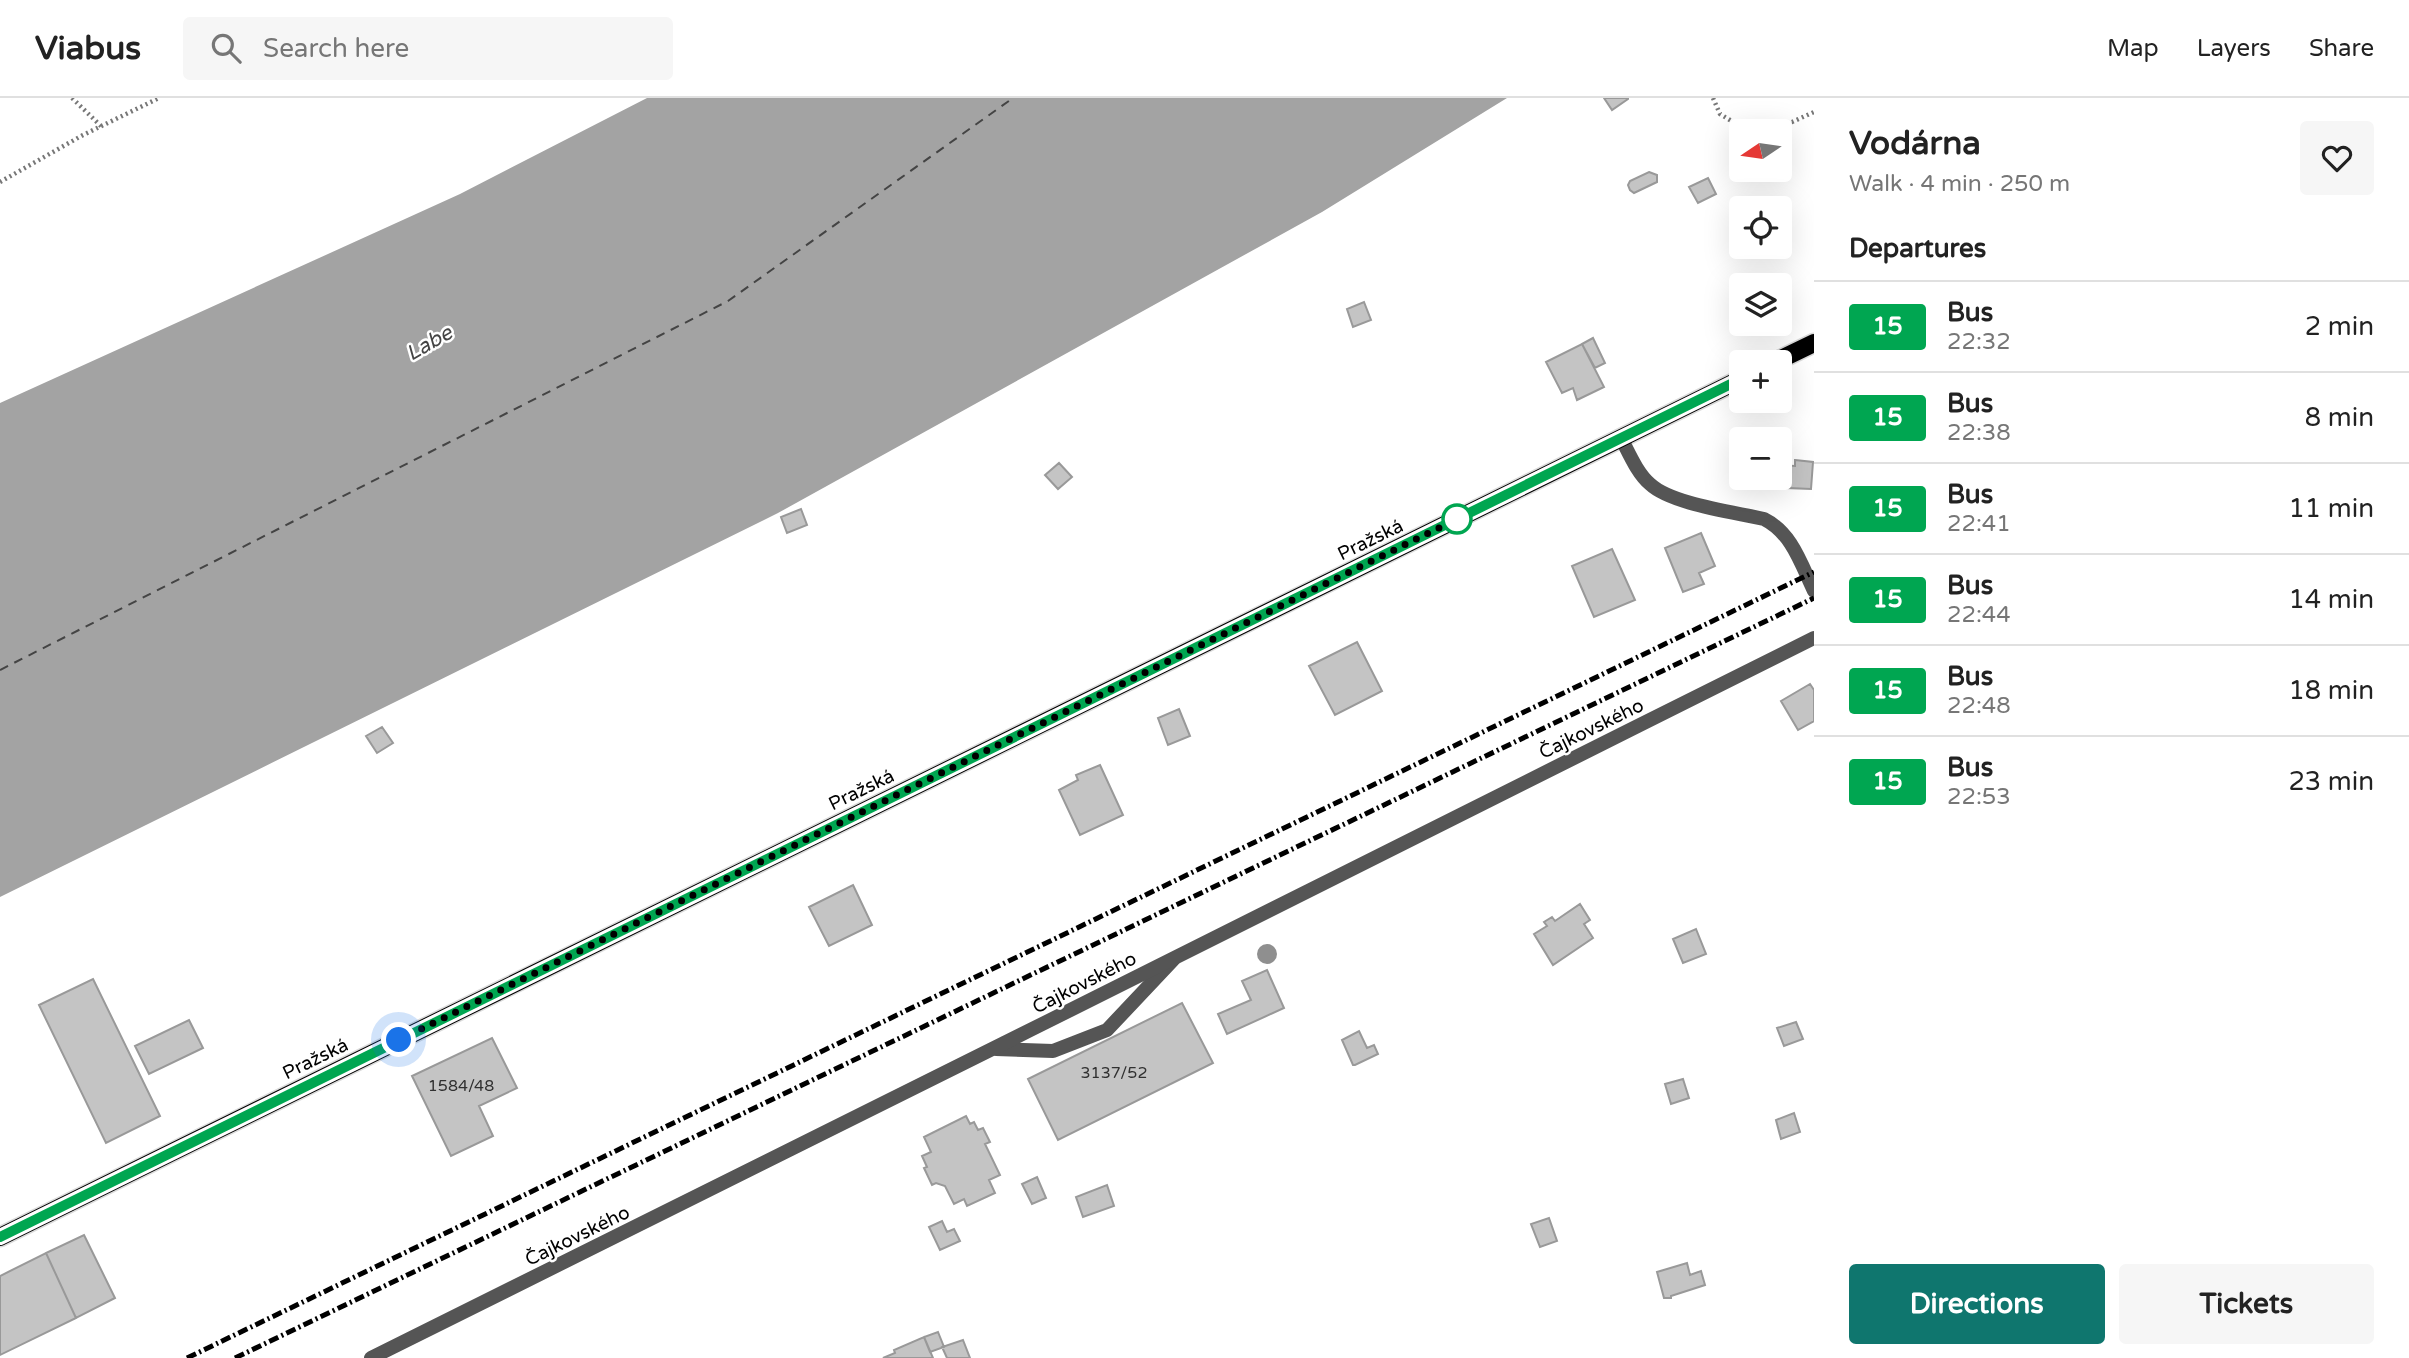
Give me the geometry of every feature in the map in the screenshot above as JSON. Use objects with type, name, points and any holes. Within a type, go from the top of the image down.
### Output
[{"type":"main road","points":[[1792,354],[1814,343]]},
{"type":"main road","name":"Pražská","points":[[0,1237],[1729,385]]},
{"type":"street","points":[[1621,438],[1641,474],[1662,493],[1677,499],[1764,519],[1783,531],[1814,591]]},
{"type":"street","name":"Čajkovského","points":[[371,1358],[996,1049],[1814,638]]},
{"type":"street","points":[[996,1049],[1053,1051],[1107,1030],[1177,956]]},
{"type":"path","points":[[72,98],[102,127]]},
{"type":"path","points":[[0,182],[83,135],[159,98]]},
{"type":"path","points":[[1713,98],[1720,114],[1742,128],[1791,122],[1814,112]]},
{"type":"water","name":"Labe","points":[[647,98],[1507,98],[1322,212],[778,513],[0,897],[0,403],[460,194]]},
{"type":"building","points":[[1604,98],[1628,98],[1628,99],[1612,110]]},
{"type":"building","points":[[1649,172],[1657,175],[1657,182],[1634,193],[1630,190],[1630,181]]},
{"type":"building","points":[[1708,178],[1716,194],[1698,203],[1689,187]]},
{"type":"building","points":[[1364,302],[1371,320],[1353,327],[1347,309]]},
{"type":"building","points":[[1593,338],[1605,363],[1595,368],[1582,344]]},
{"type":"building","points":[[1582,344],[1604,387],[1577,400],[1573,388],[1562,393],[1546,362]]},
{"type":"building","points":[[1795,460],[1813,462],[1811,489],[1792,488],[1792,466],[1795,466]]},
{"type":"building","points":[[1059,463],[1072,477],[1058,489],[1045,475]]},
{"type":"building","points":[[801,509],[807,525],[787,533],[781,517]]},
{"type":"building","points":[[1701,533],[1715,566],[1699,573],[1704,584],[1683,592],[1665,548]]},
{"type":"building","points":[[1612,549],[1635,600],[1594,617],[1572,566]]},
{"type":"building","points":[[1357,642],[1382,691],[1335,715],[1309,666]]},
{"type":"building","points":[[1810,684],[1814,690],[1814,721],[1798,730],[1781,701]]},
{"type":"building","points":[[1179,709],[1190,736],[1168,745],[1158,718]]},
{"type":"building","points":[[382,727],[393,743],[377,753],[366,736]]},
{"type":"building","points":[[1100,765],[1123,815],[1080,835],[1059,790],[1078,780],[1076,775]]},
{"type":"building","points":[[853,885],[872,925],[829,946],[809,907]]},
{"type":"building","points":[[1580,904],[1590,920],[1584,924],[1593,938],[1553,965],[1534,934],[1547,926],[1544,922],[1552,917],[1555,921]]},
{"type":"building","points":[[1696,929],[1706,954],[1683,963],[1673,939]]},
{"type":"building","points":[[1267,970],[1284,1008],[1227,1034],[1218,1014],[1251,1000],[1242,981]]},
{"type":"building","points":[[93,979],[160,1116],[106,1143],[39,1005]]},
{"type":"building","points":[[1182,1003],[1213,1063],[1058,1140],[1028,1079]]},
{"type":"building","points":[[189,1020],[203,1048],[149,1074],[135,1046]]},
{"type":"building","points":[[1796,1022],[1803,1039],[1784,1046],[1777,1028]]},
{"type":"building","points":[[1359,1031],[1367,1048],[1374,1045],[1378,1054],[1353,1065],[1342,1040]]},
{"type":"building","points":[[492,1038],[517,1088],[479,1106],[493,1136],[451,1156],[412,1076]]},
{"type":"building","points":[[1683,1079],[1689,1098],[1671,1104],[1665,1084]]},
{"type":"building","points":[[1794,1113],[1800,1132],[1781,1139],[1776,1120]]},
{"type":"building","points":[[966,1116],[970,1124],[974,1122],[978,1130],[983,1128],[990,1142],[985,1144],[1000,1175],[989,1180],[995,1193],[967,1206],[964,1199],[954,1204],[945,1186],[936,1183],[932,1185],[922,1156],[931,1152],[924,1137]]},
{"type":"building","points":[[1037,1177],[1046,1198],[1032,1204],[1022,1184]]},
{"type":"building","points":[[1107,1185],[1114,1206],[1083,1217],[1076,1197]]},
{"type":"building","points":[[1549,1218],[1557,1241],[1540,1247],[1531,1224]]},
{"type":"building","points":[[942,1221],[947,1232],[954,1229],[960,1241],[940,1250],[929,1227]]},
{"type":"building","points":[[84,1235],[115,1298],[76,1318],[46,1253]]},
{"type":"building","points":[[46,1253],[76,1318],[0,1355],[0,1276]]},
{"type":"building","points":[[1687,1263],[1690,1275],[1701,1271],[1705,1285],[1671,1298],[1664,1298],[1657,1272]]},
{"type":"building","points":[[938,1332],[944,1347],[930,1352],[924,1337]]},
{"type":"building","points":[[924,1337],[933,1358],[883,1358],[895,1353],[894,1350]]},
{"type":"building","points":[[963,1340],[970,1358],[947,1358],[942,1347]]},
{"type":"ferry route","points":[[0,670],[728,301],[1013,98]]},
{"type":"railway","points":[[187,1358],[1814,572]]},
{"type":"railway","points":[[235,1358],[1814,598]]},
{"type":"bus line","name":"15","points":[[0,1237],[1729,385]]},
{"type":"route","points":[[399,1040],[1457,519]]}]
